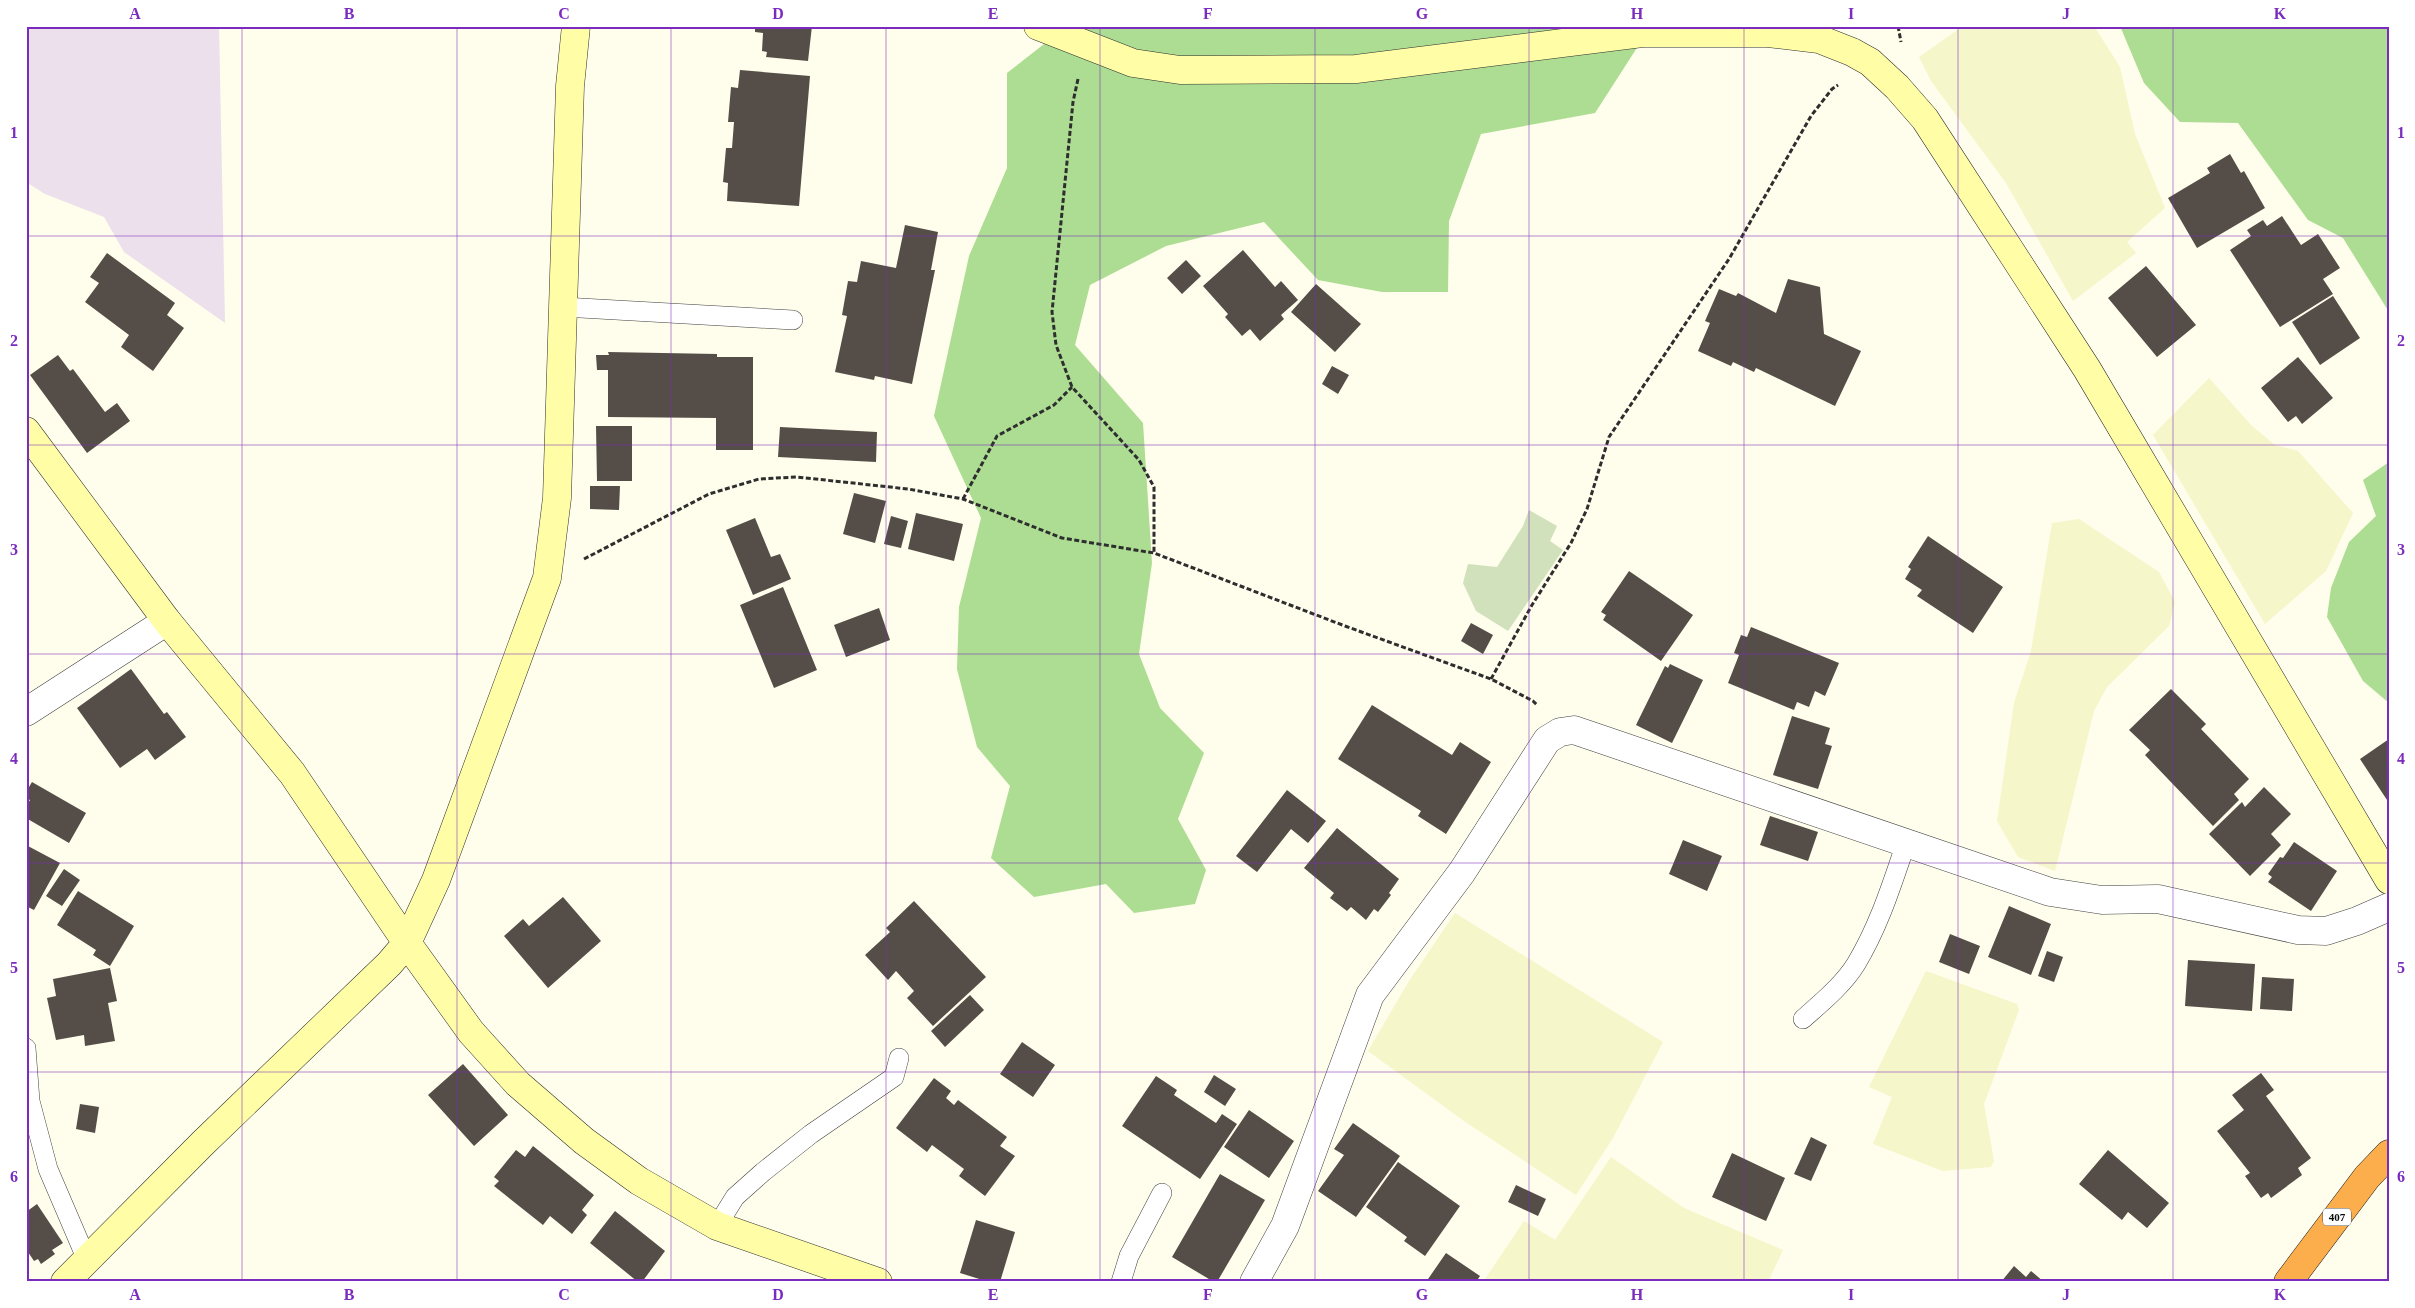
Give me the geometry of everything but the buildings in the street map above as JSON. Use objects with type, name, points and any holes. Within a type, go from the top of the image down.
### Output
[{"type":"highway","name":"407","points":[[2288,1282],[2367,1177],[2389,1154]]},
{"type":"street","points":[[66,1282],[203,1143],[389,964],[407,943],[436,880],[547,578],[557,498],[570,86],[576,26]]},
{"type":"street","points":[[1038,26],[1133,63],[1180,70],[1356,69],[1642,33],[1768,33],[1819,39],[1852,52],[1870,62],[1925,119],[2087,369],[2389,880]]},
{"type":"street","points":[[26,431],[167,622],[292,773],[407,943],[471,1032],[518,1084],[584,1141],[639,1182],[717,1226],[878,1282]]},
{"type":"street","points":[[26,712],[167,622]]},
{"type":"street","points":[[1254,1282],[1285,1226],[1370,995],[1462,872],[1547,740],[1560,732],[1574,730],[2050,892],[2102,900],[2158,899],[2298,930],[2326,931],[2357,921],[2389,907]]},
{"type":"lane","points":[[563,307],[793,320]]},
{"type":"lane","points":[[1803,1019],[1833,992],[1856,964],[1882,912],[1906,843]]},
{"type":"lane","points":[[26,1048],[30,1101],[48,1169],[87,1260]]},
{"type":"lane","points":[[717,1226],[735,1197],[763,1172],[812,1134],[894,1077],[899,1058]]},
{"type":"lane","points":[[1121,1282],[1129,1256],[1162,1193]]},
{"type":"path","points":[[1086,46],[1073,102],[1052,312],[1056,345],[1072,387],[1139,460],[1154,487],[1154,554]]},
{"type":"path","points":[[1490,678],[1532,605],[1571,543],[1587,509],[1609,437],[1729,259],[1811,116],[1832,89],[1870,62]]},
{"type":"path","points":[[964,499],[997,436],[1054,405],[1072,387]]},
{"type":"path","points":[[547,578],[709,494],[759,479],[797,477],[852,482],[964,499],[1062,538],[1154,554],[1490,678],[1533,701],[1560,732]]},
{"type":"shaded area","points":[[26,26],[219,26],[225,323],[124,252],[104,217],[45,194],[26,182]]},
{"type":"green space","points":[[1067,26],[1651,26],[1595,113],[1481,134],[1449,221],[1448,292],[1382,292],[1318,280],[1264,222],[1166,246],[1090,285],[1075,345],[1143,423],[1152,563],[1139,654],[1160,708],[1204,753],[1178,819],[1206,870],[1195,904],[1134,913],[1106,884],[1034,897],[991,858],[1010,786],[977,747],[957,669],[959,607],[981,518],[934,416],[969,256],[1007,168],[1007,73]]},
{"type":"green space","points":[[1963,26],[2094,26],[2120,67],[2135,134],[2165,208],[2127,242],[2136,253],[2073,301],[2006,183],[1931,81],[1919,57]]},
{"type":"green space","points":[[2120,26],[2389,26],[2389,312],[2343,238],[2308,220],[2238,123],[2180,122],[2144,83]]},
{"type":"green space","points":[[2209,378],[2252,426],[2275,445],[2298,451],[2353,513],[2326,571],[2265,624],[2153,435]]},
{"type":"green space","points":[[2389,462],[2389,703],[2363,681],[2327,617],[2331,588],[2349,542],[2376,516],[2363,480]]},
{"type":"green space","points":[[1529,510],[1557,526],[1550,541],[1563,550],[1508,631],[1476,611],[1463,583],[1468,564],[1497,567],[1523,526]]},
{"type":"green space","points":[[2079,519],[2159,572],[2175,602],[2169,626],[2107,687],[2094,711],[2055,871],[2018,857],[1997,821],[2014,703],[2031,651],[2052,523]]},
{"type":"green space","points":[[1455,913],[1663,1042],[1613,1138],[1576,1195],[1464,1121],[1368,1051],[1409,981]]},
{"type":"green space","points":[[1926,971],[2017,1004],[2019,1010],[1984,1104],[1994,1161],[1991,1167],[1943,1171],[1873,1144],[1892,1097],[1869,1087]]},
{"type":"green space","points":[[1611,1157],[1684,1208],[1783,1250],[1768,1282],[1483,1282],[1524,1221],[1555,1240]]}]
